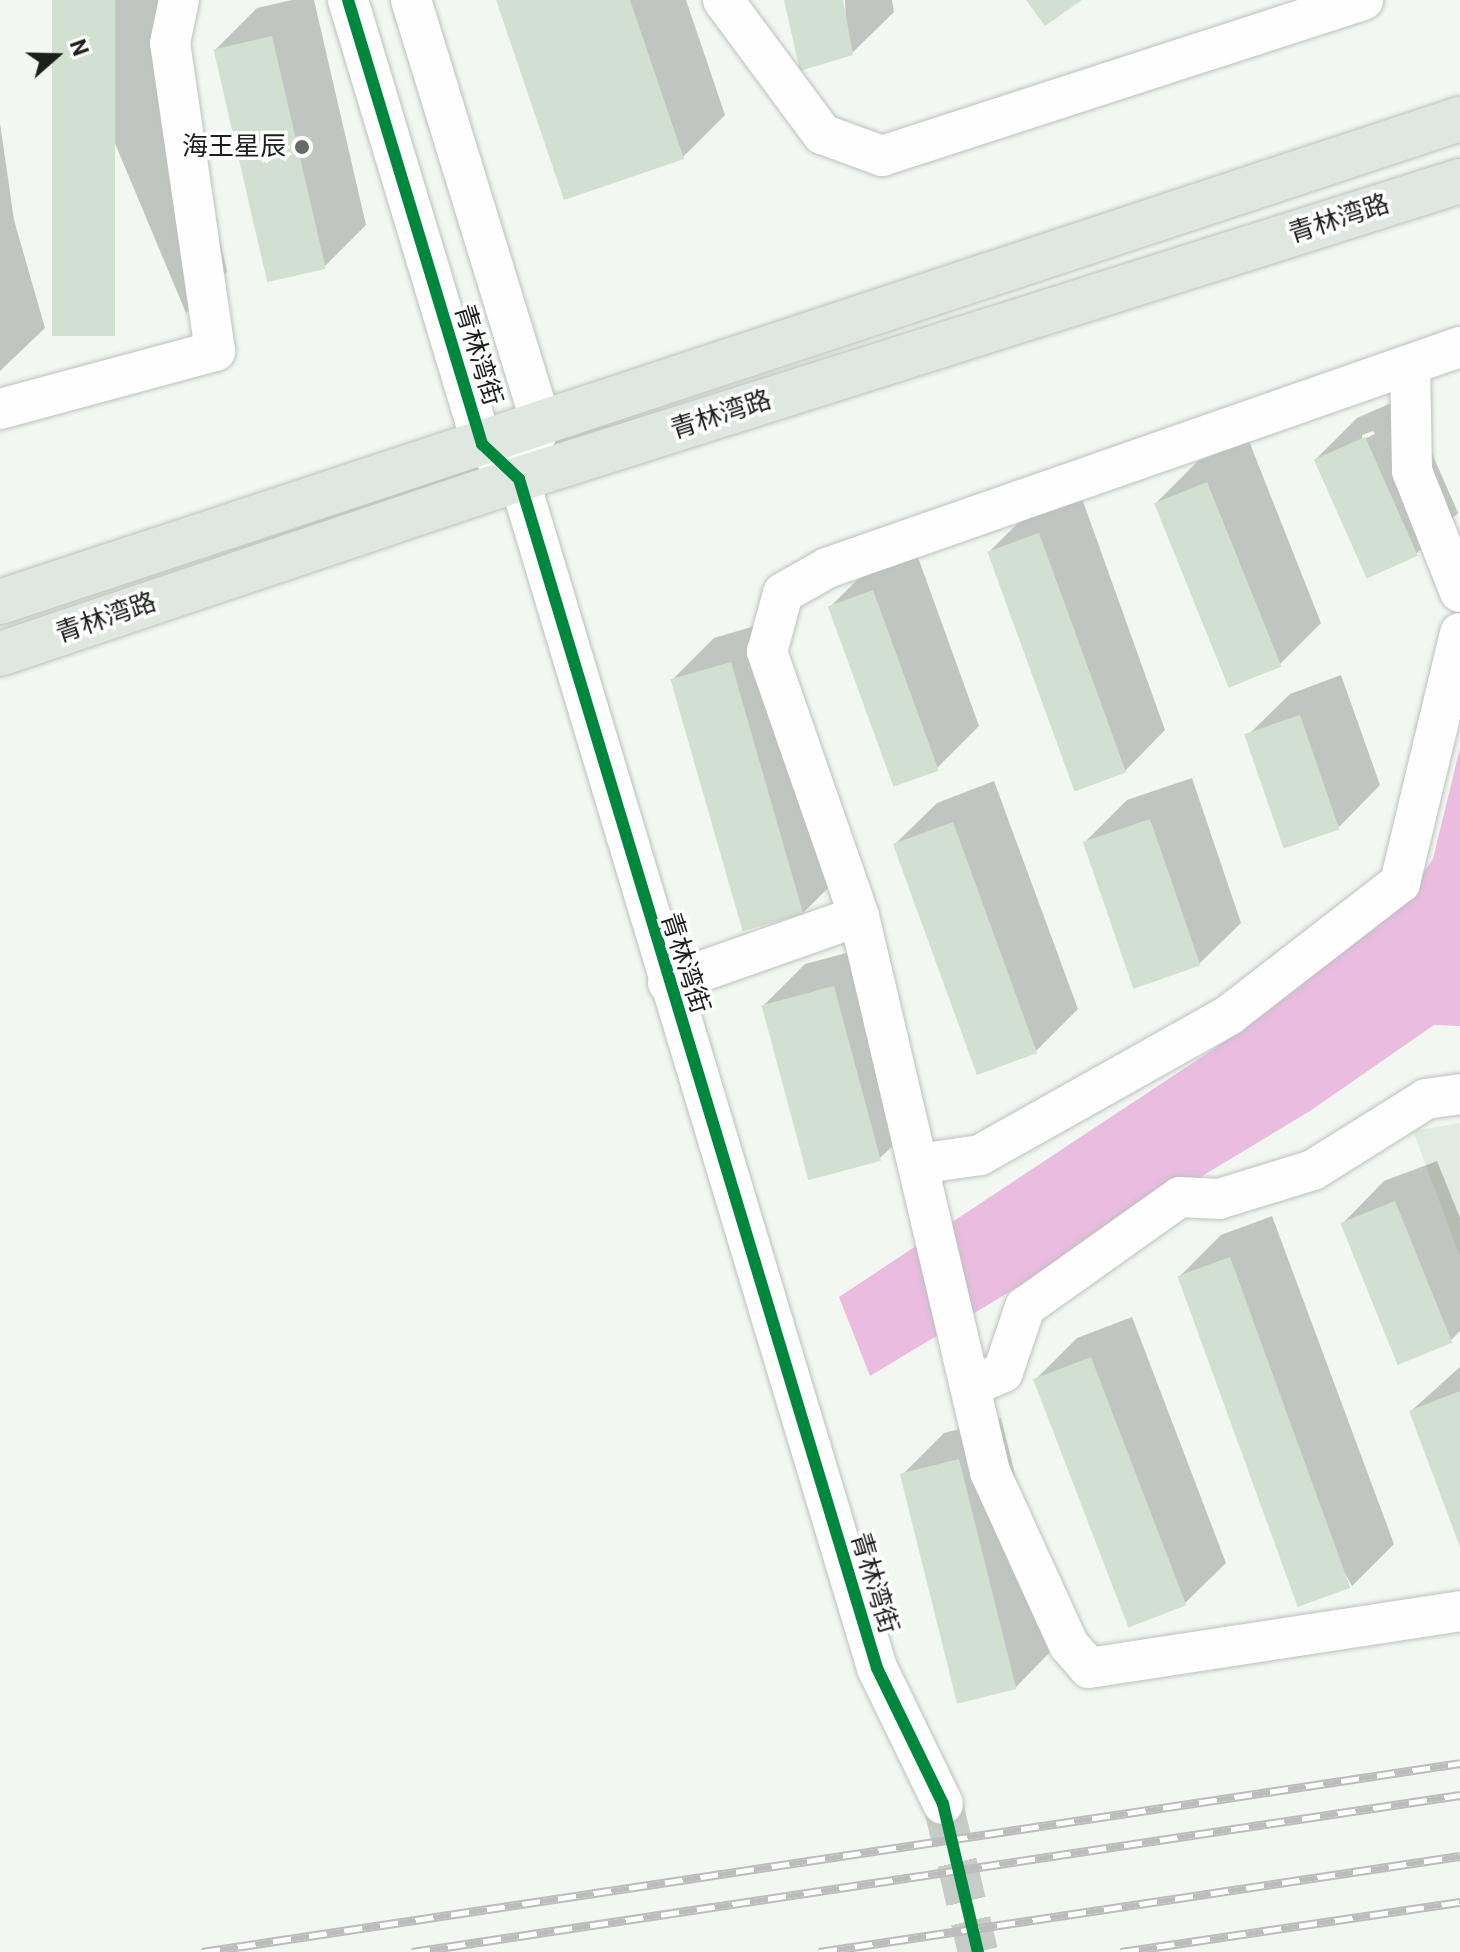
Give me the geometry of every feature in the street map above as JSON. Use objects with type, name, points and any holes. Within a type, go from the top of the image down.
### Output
[{"type":"main road","name":"青林湾路","points":[[0,602],[1445,123]]},
{"type":"main road","name":"青林湾路","points":[[0,654],[519,479],[1453,183]]},
{"type":"street","points":[[0,409],[215,351],[170,43],[179,0]]},
{"type":"street","name":"青林湾街","points":[[348,0],[482,444],[519,479],[668,983],[877,1668],[943,1804]]},
{"type":"street","name":"青林湾街","points":[[411,0],[541,423]]},
{"type":"street","points":[[723,0],[822,134],[882,156],[1363,0]]},
{"type":"street","points":[[1460,347],[827,568],[783,593],[767,652],[859,916],[939,1244],[990,1472],[1069,1645],[1089,1668],[1460,1611]]},
{"type":"street","points":[[1410,365],[1412,471],[1460,592]]},
{"type":"street","points":[[519,479],[541,423]]},
{"type":"street","points":[[919,1164],[980,1155],[1229,1015],[1400,883],[1456,674],[1460,633]]},
{"type":"street","points":[[668,983],[859,916]]},
{"type":"street","points":[[968,1368],[1003,1372],[1025,1307],[1180,1197],[1219,1199],[1313,1170],[1426,1099],[1460,1094]]},
{"type":"shaded area","points":[[1460,748],[1460,1026],[1434,1025],[1310,1111],[870,1376],[839,1297],[1250,1025],[1395,911],[1433,859]]},
{"type":"shaded area","points":[[1460,1123],[1460,1256],[1413,1131]]},
{"type":"building","points":[[52,0],[115,0],[115,336],[52,336]]},
{"type":"building","points":[[496,0],[630,0],[684,159],[564,200]]},
{"type":"building","points":[[784,0],[843,0],[853,55],[800,71]]},
{"type":"building","points":[[1026,0],[1082,0],[1045,26]]},
{"type":"building","points":[[272,36],[326,269],[267,282],[214,49]]},
{"type":"building","points":[[1365,437],[1418,556],[1367,579],[1314,460]]},
{"type":"building","points":[[1207,482],[1282,667],[1229,688],[1154,503]]},
{"type":"building","points":[[1039,533],[1126,773],[1075,791],[987,552]]},
{"type":"building","points":[[873,590],[939,770],[894,787],[828,606]]},
{"type":"building","points":[[731,662],[803,914],[743,931],[670,679]]},
{"type":"building","points":[[1300,715],[1339,829],[1284,849],[1244,734]]},
{"type":"building","points":[[1150,819],[1200,966],[1133,989],[1083,842]]},
{"type":"building","points":[[953,822],[1037,1053],[977,1075],[893,844]]},
{"type":"building","points":[[834,986],[881,1161],[808,1180],[762,1005]]},
{"type":"building","points":[[1395,1201],[1452,1343],[1398,1365],[1340,1223]]},
{"type":"building","points":[[1230,1257],[1350,1588],[1298,1607],[1177,1276]]},
{"type":"building","points":[[1091,1357],[1186,1605],[1128,1628],[1033,1379]]},
{"type":"building","points":[[1460,1391],[1460,1547],[1409,1411]]},
{"type":"building","points":[[959,1459],[1016,1689],[957,1704],[900,1474]]},
{"type":"tunnel","points":[[943,1804],[978,1952]]},
{"type":"railway","points":[[202,1952],[1460,1763]]},
{"type":"railway","points":[[412,1952],[1460,1795]]},
{"type":"railway","points":[[819,1952],[1460,1856]]},
{"type":"railway","points":[[1121,1952],[1460,1902]]},
{"type":"cycle path","points":[[348,0],[482,444],[519,479],[877,1668],[943,1804],[978,1952]]},
{"type":"place","name":"海王星辰","points":[[302,147]]}]
